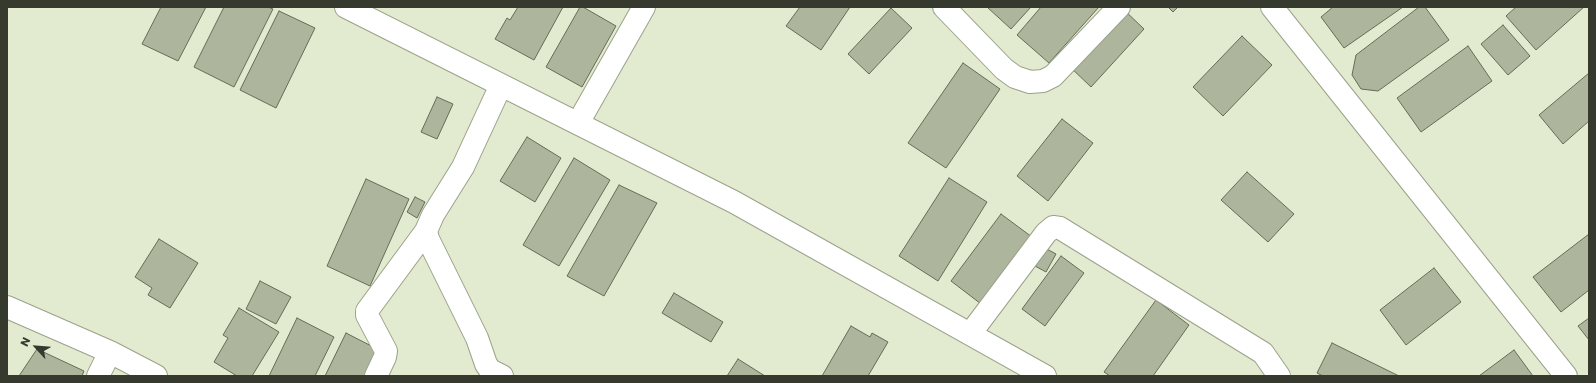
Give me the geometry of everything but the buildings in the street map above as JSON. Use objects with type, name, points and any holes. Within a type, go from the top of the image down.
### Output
[{"type":"street","points":[[346,7],[578,122],[734,202],[1045,376]]},
{"type":"street","points":[[578,122],[644,7]]},
{"type":"street","points":[[944,7],[1004,69],[1015,77],[1030,82],[1044,81],[1053,76],[1119,7]]},
{"type":"street","points":[[1272,7],[1566,376]]},
{"type":"street","points":[[376,376],[385,357],[386,351],[367,316],[367,310],[426,231],[433,215],[463,167],[501,84]]},
{"type":"street","points":[[970,334],[1046,233],[1053,227],[1060,228],[1263,353],[1279,376]]},
{"type":"street","points":[[426,231],[428,239],[478,338],[486,364],[490,370],[502,376]]},
{"type":"street","points":[[7,307],[110,352],[156,376]]},
{"type":"street","points":[[98,376],[110,352]]}]
